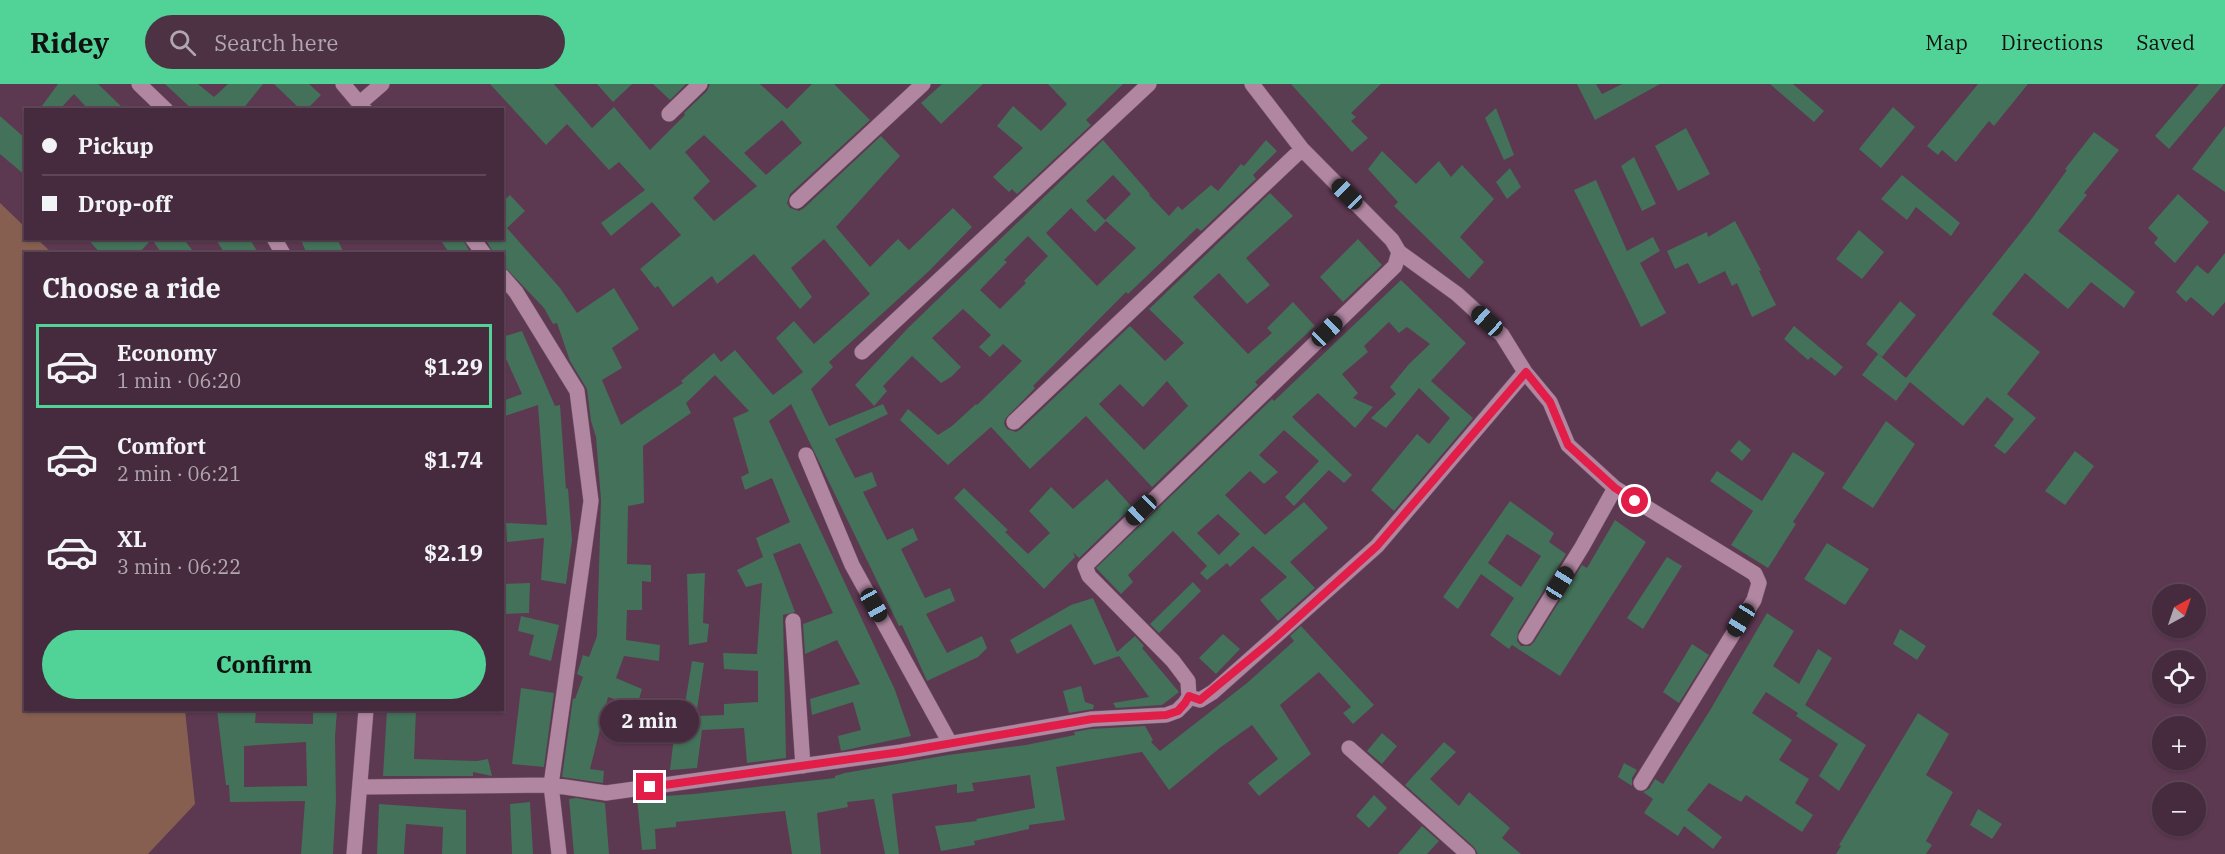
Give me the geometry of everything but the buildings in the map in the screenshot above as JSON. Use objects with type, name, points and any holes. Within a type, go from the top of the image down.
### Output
[{"type":"street","points":[[139,84],[164,108]]},
{"type":"street","points":[[343,84],[363,106],[382,84]]},
{"type":"street","points":[[669,114],[700,84]]},
{"type":"street","points":[[797,201],[923,84]]},
{"type":"street","points":[[862,352],[1149,84]]},
{"type":"street","points":[[1252,84],[1302,149],[1392,240],[1399,252],[1457,294],[1502,335],[1526,372],[1550,402],[1568,445],[1615,488],[1755,574],[1759,583],[1754,600],[1641,783]]},
{"type":"street","points":[[1014,422],[1302,149]]},
{"type":"street","points":[[360,788],[551,785],[606,793],[803,766],[1092,719],[1166,715],[1178,711],[1189,696],[1188,681],[1173,661],[1089,576],[1085,566],[1395,266],[1399,252]]},
{"type":"street","points":[[504,278],[516,292],[577,391],[591,501],[551,785],[560,854]]},
{"type":"street","points":[[1189,696],[1200,700],[1213,692],[1377,546],[1526,372]]},
{"type":"street","points":[[806,455],[852,565],[950,743]]},
{"type":"street","points":[[1526,637],[1582,547],[1615,488]]},
{"type":"street","points":[[794,621],[803,766]]},
{"type":"street","points":[[354,854],[366,711]]},
{"type":"street","points":[[1349,748],[1468,854]]},
{"type":"shaded area","points":[[0,203],[24,226],[24,240],[38,240],[51,252],[24,252],[24,711],[185,711],[195,804],[148,854],[0,854]]},
{"type":"route","points":[[650,787],[901,752],[1092,719],[1166,715],[1178,711],[1189,696],[1200,700],[1213,692],[1377,546],[1526,372],[1550,402],[1568,445],[1615,488],[1635,501]]}]
